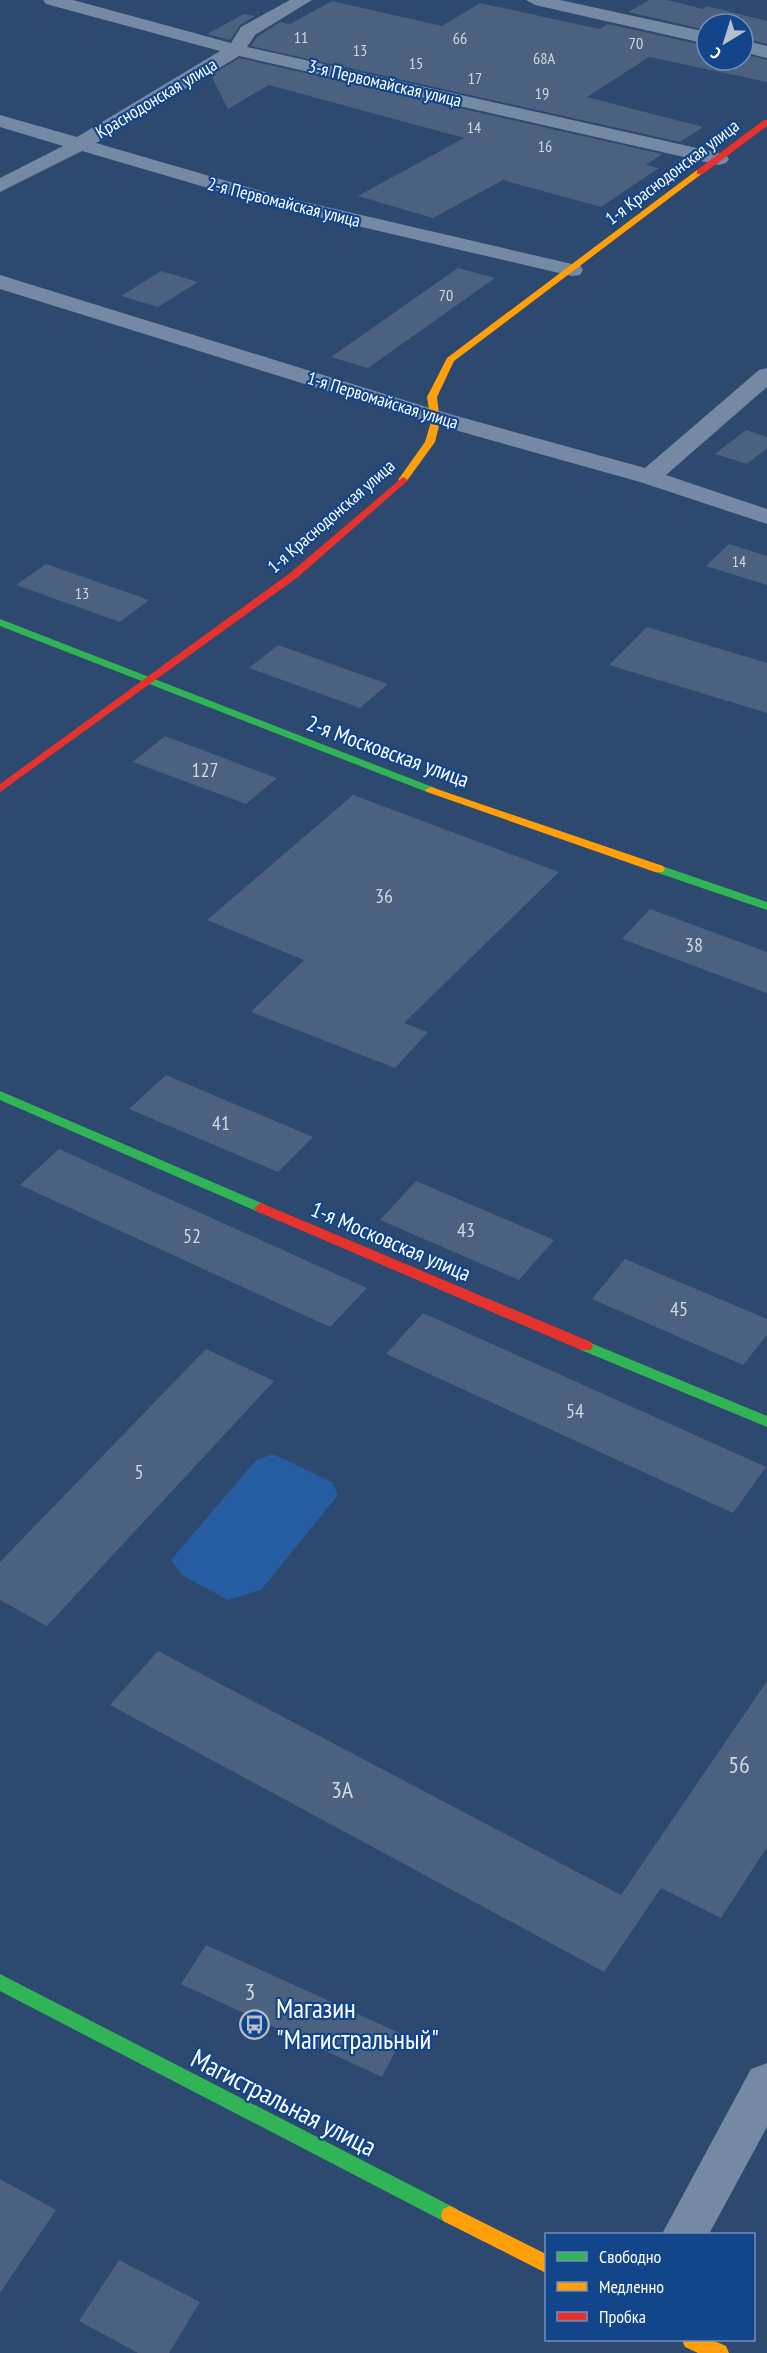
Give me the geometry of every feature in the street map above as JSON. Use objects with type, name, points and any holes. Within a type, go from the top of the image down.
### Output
[{"type":"street","name":"3-я Первомайская улица","points":[[52,0],[236,50],[719,159]]},
{"type":"street","name":"Краснодонская улица","points":[[0,186],[77,146],[236,50],[248,31],[303,0]]},
{"type":"street","points":[[535,0],[695,35]]},
{"type":"street","name":"2-я Первомайская улица","points":[[0,121],[77,146],[270,200],[572,270]]},
{"type":"street","name":"1-я Краснодонская улица","points":[[0,789],[294,575],[399,485],[424,454],[438,418],[432,397],[450,360],[767,122]]},
{"type":"street","name":"1-я Первомайская улица","points":[[0,282],[438,418],[649,477],[767,517]]},
{"type":"street","points":[[649,477],[767,375]]},
{"type":"street","name":"2-я Московская улица","points":[[0,622],[399,779],[767,906]]},
{"type":"street","name":"1-я Московская улица","points":[[0,1095],[363,1252],[767,1422]]},
{"type":"street","name":"Магистральная улица","points":[[0,1982],[545,2263]]},
{"type":"street","points":[[686,2233],[767,2083]]},
{"type":"street","points":[[694,2341],[719,2353]]},
{"type":"shaded area","points":[[273,1454],[332,1482],[338,1495],[261,1590],[228,1600],[182,1575],[171,1560],[256,1460]]},
{"type":"building","points":[[649,0],[667,0],[703,9],[707,6],[731,12],[695,12],[695,27],[628,12]]},
{"type":"building","points":[[332,1],[442,26],[480,3],[599,29],[608,24],[695,43],[695,67],[649,57],[587,97],[703,127],[680,142],[251,46],[257,37],[280,22],[290,24]]},
{"type":"building","points":[[244,14],[255,16],[240,25],[230,40],[207,34]]},
{"type":"building","points":[[755,18],[767,21],[767,44],[755,41]]},
{"type":"building","points":[[755,57],[767,60],[767,82],[720,72],[755,72]]},
{"type":"building","points":[[239,58],[662,154],[646,165],[659,168],[601,207],[503,180],[433,218],[358,196],[464,138],[269,85],[228,109],[211,75]]},
{"type":"building","points":[[458,268],[495,278],[368,368],[331,357]]},
{"type":"building","points":[[161,271],[198,282],[158,307],[121,296]]},
{"type":"building","points":[[746,430],[767,437],[767,448],[747,464],[715,454]]},
{"type":"building","points":[[729,544],[767,556],[767,585],[706,566]]},
{"type":"building","points":[[46,564],[149,600],[120,622],[16,585]]},
{"type":"building","points":[[647,627],[767,663],[767,713],[609,665]]},
{"type":"building","points":[[278,645],[388,684],[360,708],[249,668]]},
{"type":"building","points":[[165,736],[277,778],[246,804],[133,762]]},
{"type":"building","points":[[353,795],[559,872],[404,1023],[428,1032],[395,1068],[251,1012],[304,960],[207,920]]},
{"type":"building","points":[[650,909],[767,952],[767,993],[622,939]]},
{"type":"building","points":[[166,1075],[313,1137],[278,1172],[129,1109]]},
{"type":"building","points":[[59,1149],[367,1288],[330,1327],[20,1185]]},
{"type":"building","points":[[416,1181],[554,1240],[519,1280],[380,1220]]},
{"type":"building","points":[[625,1259],[767,1319],[767,1335],[743,1365],[592,1299]]},
{"type":"building","points":[[423,1313],[766,1467],[733,1513],[386,1354]]},
{"type":"building","points":[[206,1349],[274,1381],[47,1626],[0,1600],[0,1562]]},
{"type":"building","points":[[158,1651],[621,1895],[767,1681],[767,1847],[721,1918],[661,1888],[604,1972],[110,1705]]},
{"type":"building","points":[[206,1945],[404,2035],[382,2077],[181,1984]]},
{"type":"building","points":[[0,2179],[56,2210],[0,2293]]},
{"type":"building","points":[[119,2260],[200,2302],[169,2353],[138,2353],[79,2321]]},
{"type":"traffic: fast","points":[[0,622],[431,790]]},
{"type":"traffic: fast","points":[[659,869],[767,906]]},
{"type":"traffic: fast","points":[[0,1095],[261,1208]]},
{"type":"traffic: fast","points":[[586,1346],[767,1422]]},
{"type":"traffic: fast","points":[[0,1982],[450,2215]]},
{"type":"traffic: slow","points":[[403,480],[425,452],[434,432],[435,410],[432,397],[450,360],[700,172]]},
{"type":"traffic: slow","points":[[431,790],[659,869]]},
{"type":"traffic: slow","points":[[450,2215],[545,2263]]},
{"type":"traffic: slow","points":[[694,2341],[719,2353]]},
{"type":"traffic: jam","points":[[700,172],[767,122]]},
{"type":"traffic: jam","points":[[0,789],[294,575],[403,480]]},
{"type":"traffic: jam","points":[[261,1208],[586,1346]]},
{"type":"place","name":"Магазин \"Магистральный\"","points":[[255,2024]]}]
